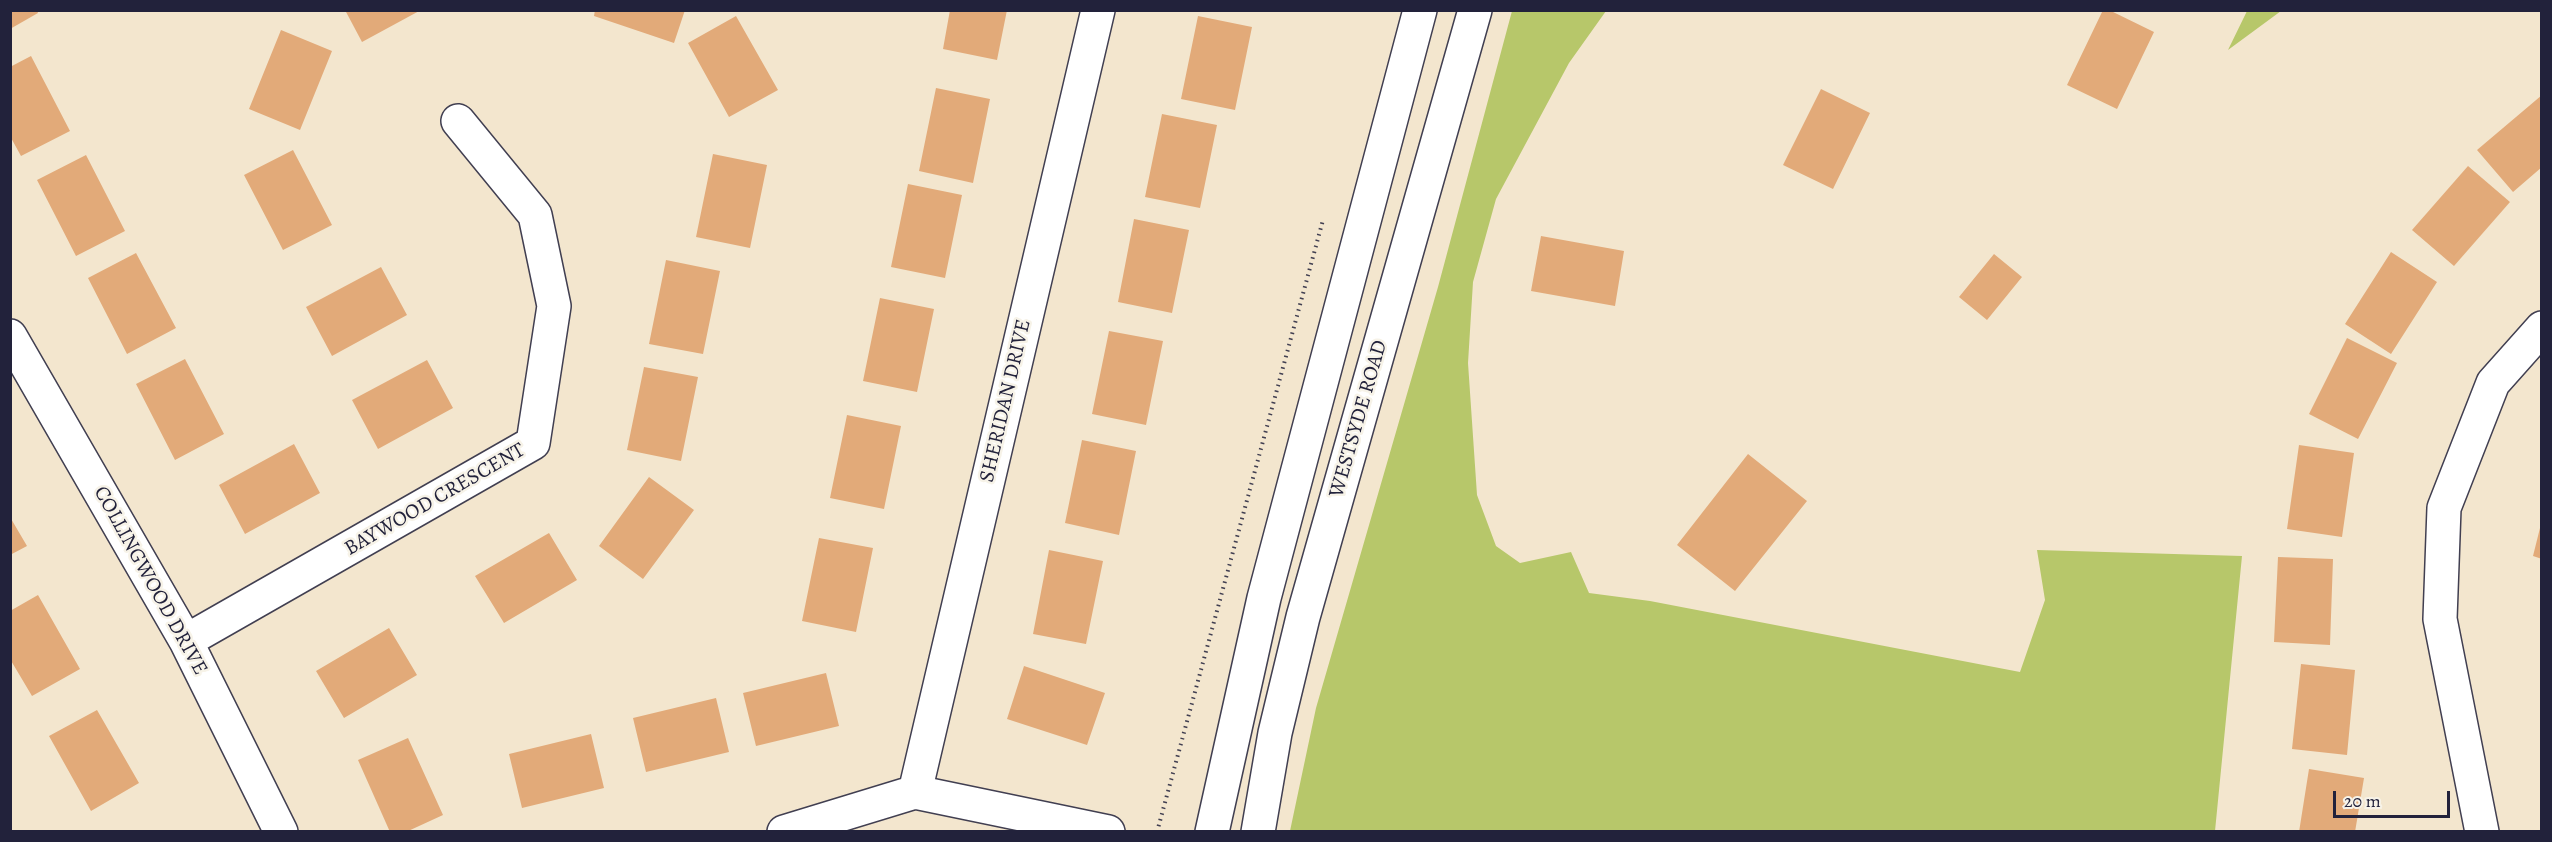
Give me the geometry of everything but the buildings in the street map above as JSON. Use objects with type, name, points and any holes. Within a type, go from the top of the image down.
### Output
[{"type":"street","name":"SHERIDAN DRIVE","points":[[915,792],[1098,10]]},
{"type":"street","name":"WESTSYDE ROAD","points":[[1212,831],[1264,598],[1420,10]]},
{"type":"street","name":"WESTSYDE ROAD","points":[[1258,831],[1275,733],[1303,617],[1475,10]]},
{"type":"street","name":"BAYWOOD CRESCENT","points":[[186,641],[533,443],[554,306],[535,215],[458,122]]},
{"type":"street","points":[[2482,831],[2440,619],[2444,508],[2493,383],[2541,328]]},
{"type":"street","name":"COLLINGWOOD DRIVE","points":[[10,336],[186,641],[281,831]]},
{"type":"street","points":[[784,831],[839,824],[915,792],[1108,831]]},
{"type":"path","points":[[1157,831],[1324,216]]},
{"type":"green space","points":[[1512,11],[1606,11],[1569,63],[1496,199],[1473,282],[1468,363],[1477,495],[1496,546],[1520,563],[1571,552],[1589,593],[1650,601],[2020,672],[2045,600],[2037,550],[2242,556],[2215,831],[1290,831],[1316,708],[1438,287]]},
{"type":"green space","points":[[2247,11],[2281,11],[2228,50]]}]
